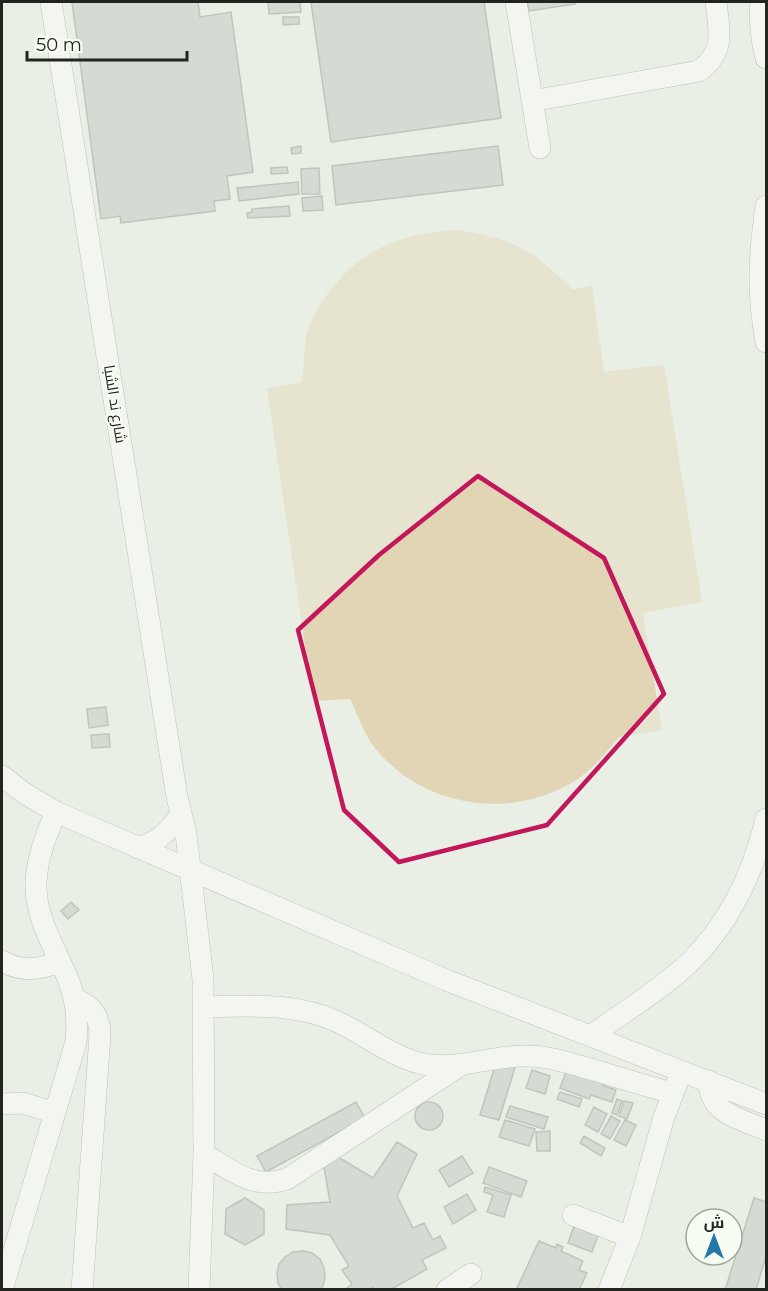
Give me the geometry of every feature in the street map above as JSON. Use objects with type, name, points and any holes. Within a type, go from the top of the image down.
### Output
[{"type":"lane","name":"شارع ند الشبا","points":[[51,2],[178,812],[185,826],[185,868],[201,951],[204,1007],[204,1154],[199,1290]]},
{"type":"lane","points":[[516,2],[540,148]]},
{"type":"lane","points":[[532,101],[699,70],[716,54],[720,42],[716,2]]},
{"type":"lane","points":[[761,2],[759,16],[766,58]]},
{"type":"lane","points":[[766,206],[759,260],[759,287],[766,342]]},
{"type":"lane","points":[[2,776],[24,793],[56,812],[138,848],[416,967],[766,1104]]},
{"type":"lane","points":[[2,1290],[76,1042],[78,1028],[74,999],[68,980],[45,930],[38,908],[36,885],[38,863],[56,812]]},
{"type":"lane","points":[[138,848],[157,840],[172,827],[178,812]]},
{"type":"lane","points":[[592,1035],[688,964],[711,939],[731,912],[747,882],[759,850],[766,819]]},
{"type":"lane","points":[[2,961],[26,969],[42,969],[59,962]]},
{"type":"lane","points":[[74,999],[94,1012],[98,1019],[100,1035],[82,1290]]},
{"type":"lane","points":[[204,1007],[260,1006],[300,1010],[338,1022],[399,1055],[419,1063],[440,1066],[461,1065],[506,1056],[530,1056],[554,1059],[672,1094]]},
{"type":"lane","points":[[204,1154],[252,1181],[276,1182],[287,1179],[461,1065]]},
{"type":"lane","points":[[609,1290],[630,1237],[672,1094],[683,1071]]},
{"type":"lane","points":[[709,1081],[712,1101],[719,1108],[766,1130]]},
{"type":"lane","points":[[2,1104],[23,1103],[55,1113]]},
{"type":"lane","points":[[573,1215],[630,1237]]},
{"type":"lane","points":[[447,1290],[471,1274]]},
{"type":"highlighted area","points":[[478,476],[604,558],[664,694],[547,825],[399,862],[344,810],[298,630],[379,555]]},
{"type":"shaded area","points":[[457,230],[493,237],[521,248],[546,265],[573,290],[592,285],[604,372],[664,365],[702,602],[643,613],[662,730],[619,737],[577,780],[545,795],[519,802],[492,804],[466,801],[440,794],[416,783],[394,768],[371,743],[350,699],[313,701],[267,388],[302,382],[306,337],[312,319],[329,292],[356,263],[386,245],[402,239]]},
{"type":"building","points":[[72,2],[198,2],[200,17],[231,12],[253,172],[227,176],[230,199],[214,201],[215,211],[121,223],[120,216],[101,219]]},
{"type":"building","points":[[268,2],[300,2],[301,12],[269,14]]},
{"type":"building","points":[[311,2],[484,2],[501,118],[331,142]]},
{"type":"building","points":[[527,2],[574,2],[575,4],[529,11]]},
{"type":"building","points":[[283,17],[299,17],[299,24],[283,25]]},
{"type":"building","points":[[301,146],[301,153],[292,154],[291,148]]},
{"type":"building","points":[[498,146],[503,185],[336,205],[332,166]]},
{"type":"building","points":[[287,167],[288,173],[271,174],[271,168]]},
{"type":"building","points":[[319,168],[320,194],[302,194],[301,169]]},
{"type":"building","points":[[298,182],[299,194],[239,201],[237,188]]},
{"type":"building","points":[[322,196],[323,210],[303,211],[302,198]]},
{"type":"building","points":[[289,206],[290,216],[248,218],[247,213],[252,212],[252,209]]},
{"type":"building","points":[[106,707],[108,725],[89,728],[87,709]]},
{"type":"building","points":[[109,734],[110,747],[92,748],[91,735]]},
{"type":"building","points":[[71,902],[79,910],[68,919],[61,911]]},
{"type":"building","points":[[497,1059],[516,1064],[499,1120],[480,1115]]},
{"type":"building","points":[[569,1064],[604,1078],[602,1085],[616,1090],[612,1102],[591,1095],[589,1099],[560,1088]]},
{"type":"building","points":[[532,1070],[550,1076],[545,1094],[526,1088]]},
{"type":"building","points":[[560,1092],[582,1099],[579,1107],[557,1099]]},
{"type":"building","points":[[617,1099],[622,1101],[617,1115],[612,1113]]},
{"type":"building","points":[[624,1101],[633,1103],[627,1119],[619,1116]]},
{"type":"building","points":[[356,1102],[365,1118],[266,1172],[257,1156]]},
{"type":"building","points":[[429,1102],[439,1106],[443,1116],[439,1126],[429,1130],[419,1126],[415,1116],[419,1106]]},
{"type":"building","points":[[510,1106],[548,1117],[544,1129],[506,1117]]},
{"type":"building","points":[[594,1107],[607,1114],[598,1132],[585,1125]]},
{"type":"building","points":[[611,1116],[620,1121],[610,1139],[601,1134]]},
{"type":"building","points":[[505,1120],[535,1129],[529,1146],[499,1137]]},
{"type":"building","points":[[625,1120],[636,1125],[626,1146],[614,1140]]},
{"type":"building","points":[[550,1131],[550,1151],[537,1151],[536,1132]]},
{"type":"building","points":[[584,1136],[605,1148],[601,1156],[580,1143]]},
{"type":"building","points":[[397,1142],[417,1154],[397,1196],[413,1228],[424,1223],[433,1240],[440,1236],[446,1248],[422,1260],[427,1269],[390,1290],[374,1290],[373,1287],[369,1290],[345,1290],[352,1284],[342,1270],[349,1266],[330,1235],[286,1229],[287,1205],[330,1202],[324,1167],[338,1157],[373,1178]]},
{"type":"building","points":[[462,1156],[473,1173],[449,1187],[439,1170]]},
{"type":"building","points":[[489,1167],[527,1181],[521,1197],[483,1183]]},
{"type":"building","points":[[485,1187],[511,1195],[504,1217],[487,1212],[493,1195],[484,1192]]},
{"type":"building","points":[[467,1194],[476,1210],[453,1224],[444,1207]]},
{"type":"building","points":[[245,1198],[264,1210],[264,1234],[245,1245],[225,1234],[226,1209]]},
{"type":"building","points":[[754,1198],[766,1202],[766,1256],[756,1290],[725,1290],[732,1267],[744,1267],[744,1230]]},
{"type":"building","points":[[574,1226],[598,1235],[592,1252],[568,1243]]},
{"type":"building","points":[[539,1241],[556,1248],[557,1244],[563,1247],[561,1251],[583,1261],[579,1270],[587,1273],[579,1290],[521,1290],[517,1288]]},
{"type":"building","points":[[293,1252],[312,1253],[320,1259],[325,1277],[323,1286],[320,1290],[282,1290],[278,1283],[279,1264]]}]
